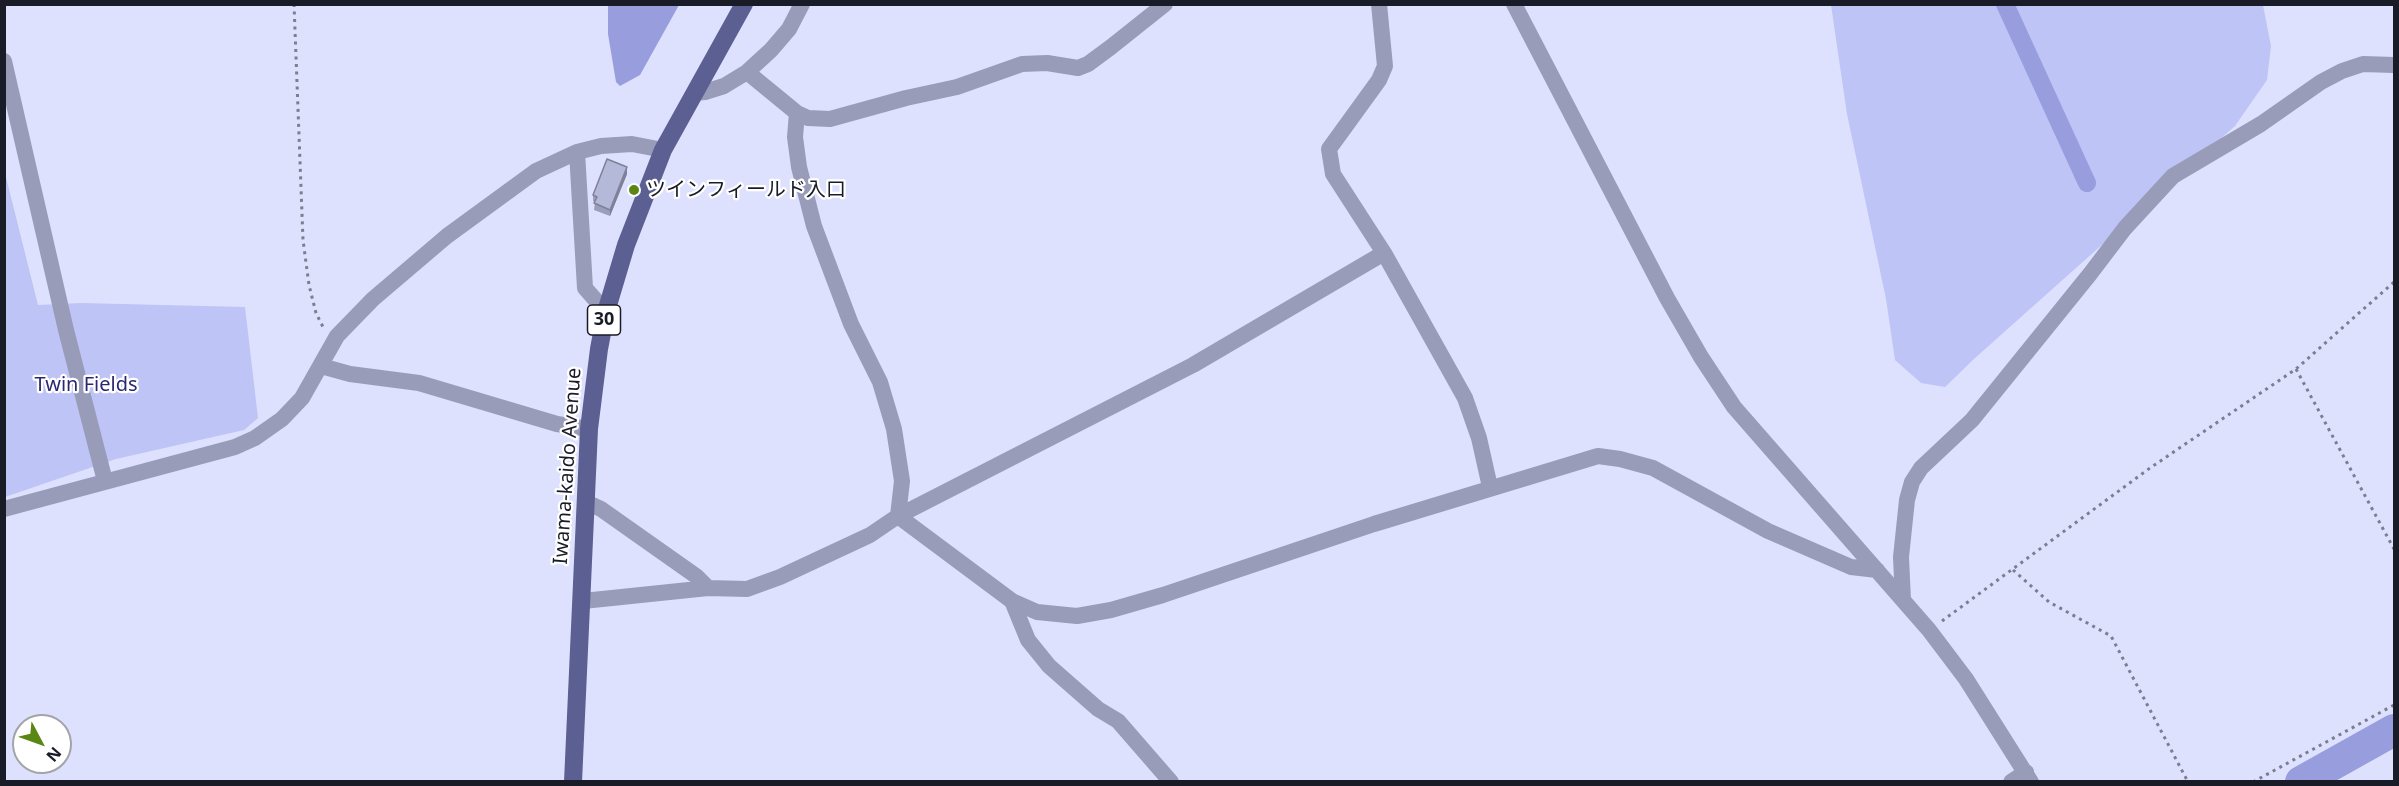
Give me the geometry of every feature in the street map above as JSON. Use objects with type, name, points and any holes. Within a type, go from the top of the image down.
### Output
[{"type":"main road","name":"Iwama-kaido Avenue","points":[[573,782],[589,429],[598,349],[606,312],[626,245],[663,150],[744,4]]},
{"type":"street","points":[[694,93],[724,86],[747,72],[789,29],[802,4]]},
{"type":"street","points":[[747,72],[797,113],[808,118],[830,119],[957,87],[1022,64],[1047,63],[1078,68],[1103,53],[1165,4]]},
{"type":"street","points":[[1379,4],[1385,66],[1379,80],[1329,149],[1333,174],[1384,253],[1465,398],[1479,438],[1490,487]]},
{"type":"street","points":[[1514,4],[1667,298],[1701,357],[1734,407],[1929,630],[1966,679],[2029,777],[2011,782]]},
{"type":"street","points":[[4,61],[66,330],[105,481]]},
{"type":"street","points":[[1903,600],[1901,556],[1907,500],[1912,482],[1921,468],[1978,412],[2101,261],[2125,228],[2173,176],[2261,124],[2320,82],[2342,70],[2363,64],[2394,65]]},
{"type":"street","points":[[797,113],[795,137],[799,167],[814,226],[851,324],[880,382],[894,429],[902,481],[898,516]]},
{"type":"street","points":[[4,509],[235,447],[255,438],[282,419],[302,398],[338,336],[373,299],[447,236],[536,171],[577,152],[601,146],[621,144],[663,150]]},
{"type":"street","points":[[577,152],[585,288],[606,312]]},
{"type":"street","points":[[583,601],[708,588],[747,589],[780,577],[870,535],[898,516],[1193,365],[1384,253]]},
{"type":"street","points":[[321,366],[350,374],[419,383],[557,424],[589,429]]},
{"type":"street","points":[[898,516],[1012,601],[1037,612],[1077,616],[1111,610],[1490,487],[1598,456],[1653,468],[1768,531],[1851,567],[1877,570]]},
{"type":"street","points":[[586,502],[601,509],[677,562],[708,588]]},
{"type":"street","points":[[1012,601],[1028,640],[1049,666],[1098,709],[1118,722],[1171,782]]},
{"type":"path","points":[[294,4],[303,240],[309,285],[316,313],[324,328],[338,336]]},
{"type":"path","points":[[1929,630],[2150,468],[2296,369],[2394,282]]},
{"type":"path","points":[[2296,369],[2394,549]]},
{"type":"path","points":[[2012,570],[2049,602],[2110,636],[2188,782]]},
{"type":"path","points":[[2253,782],[2394,705]]},
{"type":"green space","points":[[1831,5],[2263,5],[2271,46],[2267,80],[2235,126],[1945,387],[1921,383],[1895,360],[1886,299],[1847,114]]},
{"type":"green space","name":"Twin Fields","points":[[4,169],[38,305],[81,303],[245,307],[258,418],[244,430],[116,459],[5,497]]},
{"type":"shaded area","points":[[608,5],[679,5],[640,75],[620,86],[616,82],[608,34]]},
{"type":"building","points":[[607,159],[627,167],[610,210],[594,203],[597,197],[593,195]]},
{"type":"waterway","points":[[2005,4],[2087,183]]},
{"type":"waterway","points":[[2301,782],[2394,730]]},
{"type":"place","name":"ツインフィールド入口","points":[[634,190]]}]
